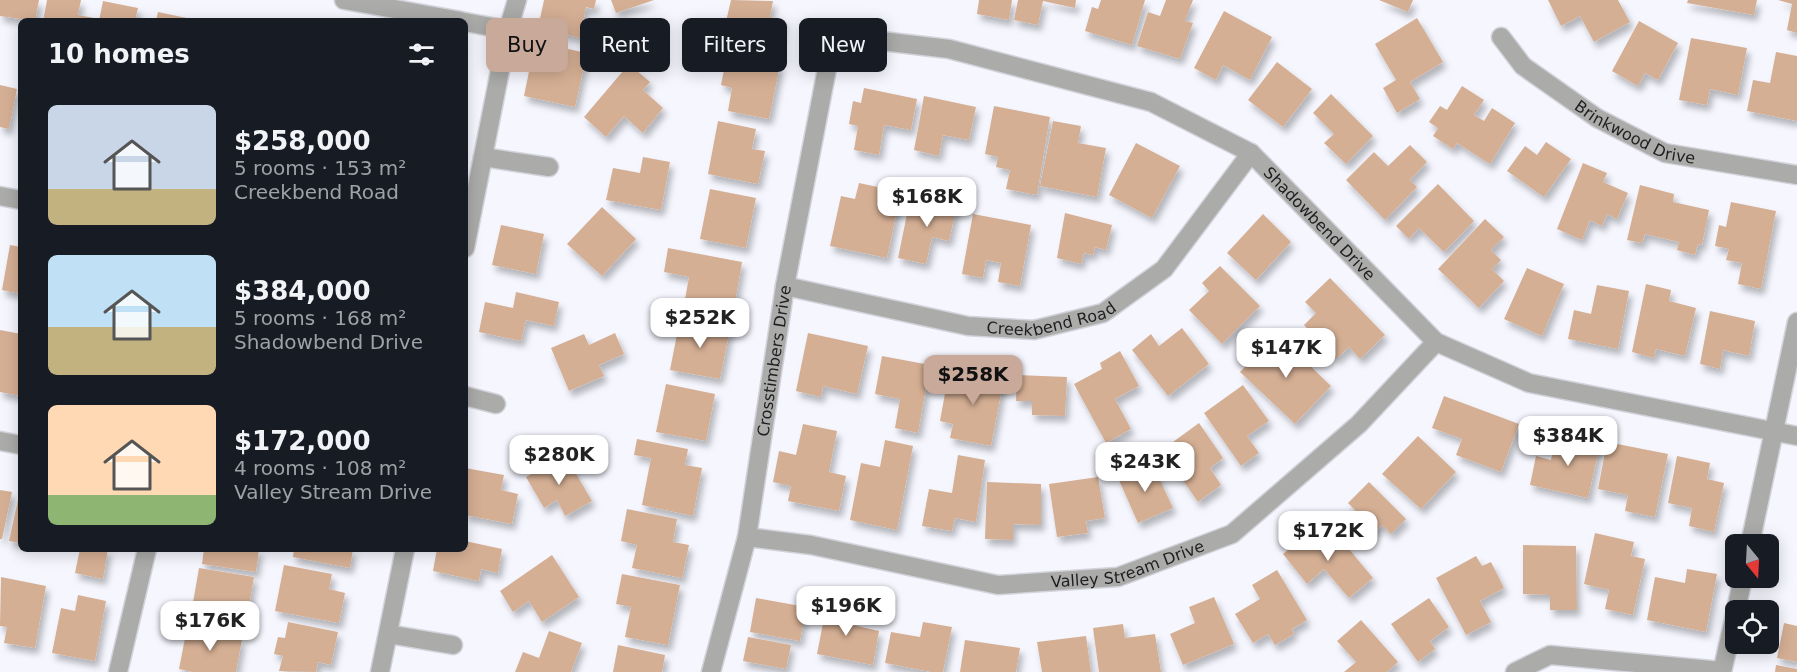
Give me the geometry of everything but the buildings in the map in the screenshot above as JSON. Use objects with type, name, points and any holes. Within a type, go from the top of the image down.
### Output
[{"type":"street","points":[[344,0],[446,18]]},
{"type":"street","points":[[512,18],[517,0]]},
{"type":"street","points":[[468,22],[486,26]]},
{"type":"street","name":"Brinkwood Drive","points":[[1501,37],[1523,66],[1597,117],[1665,153],[1797,175]]},
{"type":"street","name":"Shadowbend Drive","points":[[887,42],[949,49],[1151,102],[1251,153],[1436,342],[1529,383],[1797,436]]},
{"type":"street","points":[[468,233],[500,72]]},
{"type":"street","name":"Crosstimbers Drive","points":[[711,672],[747,537],[785,286],[826,72]]},
{"type":"street","name":"Creekbend Road","points":[[785,286],[968,326],[1034,330],[1102,313],[1164,269],[1251,153]]},
{"type":"street","points":[[483,157],[549,167]]},
{"type":"street","points":[[0,196],[18,199]]},
{"type":"street","points":[[1752,534],[1797,321]]},
{"type":"street","name":"Valley Stream Drive","points":[[747,537],[811,545],[998,585],[1118,577],[1232,534],[1359,424],[1436,342]]},
{"type":"street","points":[[468,397],[496,404]]},
{"type":"street","points":[[0,441],[18,444]]},
{"type":"street","points":[[118,672],[146,552]]},
{"type":"street","points":[[380,672],[404,552]]},
{"type":"street","points":[[388,633],[453,645]]},
{"type":"street","points":[[1515,672],[1550,655],[1722,672],[1726,654]]}]
